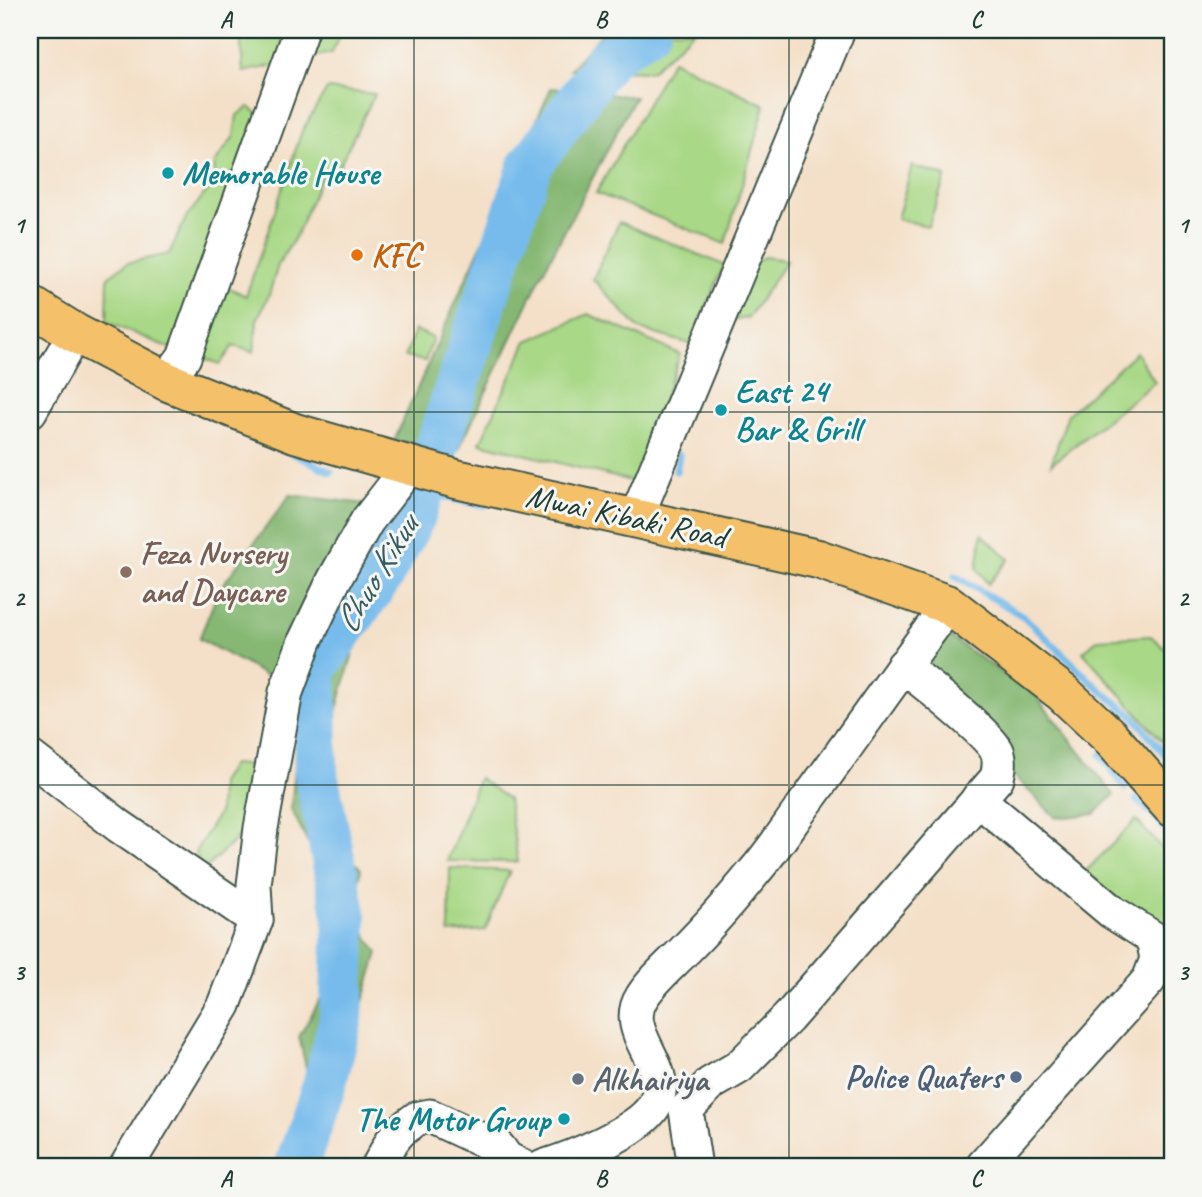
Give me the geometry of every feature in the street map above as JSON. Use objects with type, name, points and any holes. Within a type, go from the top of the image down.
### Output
[{"type":"main road","name":"Mwai Kibaki Road","points":[[30,305],[75,333],[166,381],[295,433],[429,472],[818,559],[949,604],[1063,693],[1109,736],[1172,807]]},
{"type":"street","points":[[166,381],[184,357],[301,30]]},
{"type":"street","points":[[636,518],[838,30]]},
{"type":"street","points":[[30,411],[75,333]]},
{"type":"street","points":[[126,1167],[224,1005],[256,920],[254,886],[261,828],[286,692],[305,641],[334,580],[367,521],[429,472]]},
{"type":"street","points":[[543,1167],[596,1147],[639,1121],[654,1106],[660,1086],[655,1063],[641,1039],[635,1016],[640,998],[711,923],[758,868],[949,604]]},
{"type":"street","points":[[695,1167],[686,1110],[710,1084],[739,1067],[788,1018],[997,778],[1000,765],[997,751],[980,732],[903,666]]},
{"type":"street","points":[[30,757],[120,826],[256,920]]},
{"type":"street","points":[[978,799],[1112,912],[1153,938],[1157,960],[1149,980],[982,1167]]},
{"type":"street","points":[[378,1167],[391,1141],[400,1132],[416,1119],[430,1116],[499,1147],[506,1158],[523,1167]]},
{"type":"green space","points":[[240,30],[341,30],[332,53],[243,72]]},
{"type":"green space","points":[[605,30],[695,30],[651,71],[570,69]]},
{"type":"green space","points":[[672,60],[765,105],[725,244],[596,193]]},
{"type":"green space","points":[[551,88],[635,97],[541,276],[459,449],[394,441]]},
{"type":"green space","points":[[327,89],[375,94],[335,174],[320,179],[297,234],[278,265],[269,295],[257,320],[254,352],[233,346],[220,364],[201,357],[203,336],[228,287],[246,296],[302,131]]},
{"type":"green space","points":[[249,107],[262,116],[174,350],[107,322],[108,277],[127,263],[169,254],[186,218],[213,183],[215,163],[234,136],[237,115]]},
{"type":"green space","points":[[912,166],[946,176],[928,226],[897,219]]},
{"type":"green space","points":[[619,222],[724,265],[690,344],[639,329],[593,279]]},
{"type":"green space","points":[[764,257],[787,260],[748,318],[734,320],[742,269]]},
{"type":"green space","points":[[588,314],[680,354],[635,482],[480,443],[527,341]]},
{"type":"green space","points":[[415,330],[433,338],[425,361],[405,357]]},
{"type":"green space","points":[[1136,352],[1155,382],[1051,464],[1068,414]]},
{"type":"green space","points":[[290,495],[375,505],[424,506],[365,611],[328,740],[341,847],[361,869],[356,894],[358,914],[360,923],[378,953],[322,1136],[299,1037],[332,978],[338,914],[310,846],[291,809],[297,748],[307,694],[293,690],[199,639],[219,590]]},
{"type":"green space","points":[[982,534],[1009,559],[988,584],[977,568]]},
{"type":"green space","points":[[944,633],[1035,695],[1114,795],[1095,814],[1056,818],[909,671]]},
{"type":"green space","points":[[1151,636],[1172,655],[1172,752],[1083,652],[1098,639]]},
{"type":"green space","points":[[232,764],[267,767],[255,840],[239,836],[203,871],[195,852],[219,813],[220,783]]},
{"type":"green space","points":[[479,778],[508,799],[518,862],[447,861]]},
{"type":"green space","points":[[1136,820],[1172,859],[1172,946],[1084,873]]},
{"type":"green space","points":[[450,868],[510,871],[485,930],[449,933]]},
{"type":"waterway","name":"Chuo Kikuu","points":[[296,1167],[324,1086],[341,1018],[345,918],[316,774],[315,669],[381,577],[414,516],[530,166],[609,57],[649,30]]},
{"type":"waterway","points":[[275,445],[331,472]]},
{"type":"waterway","points":[[676,471],[679,455]]},
{"type":"waterway","points":[[403,490],[485,505]]},
{"type":"waterway","points":[[955,576],[1023,616],[1096,686],[1134,717],[1172,763]]},
{"type":"waterway","points":[[1101,755],[1125,788]]},
{"type":"waterway","points":[[1136,800],[1154,815],[1172,837]]},
{"type":"place","name":"Memorable House","points":[[168,173]]},
{"type":"place","name":"KFC","points":[[357,255]]},
{"type":"place","name":"East 24 Bar & Grill","points":[[721,410]]},
{"type":"place","name":"Feza Nursery and Daycare","points":[[126,572]]},
{"type":"place","name":"Police Quaters","points":[[1016,1077]]},
{"type":"place","name":"Alkhairiya","points":[[578,1079]]},
{"type":"place","name":"The Motor Group","points":[[564,1119]]}]
